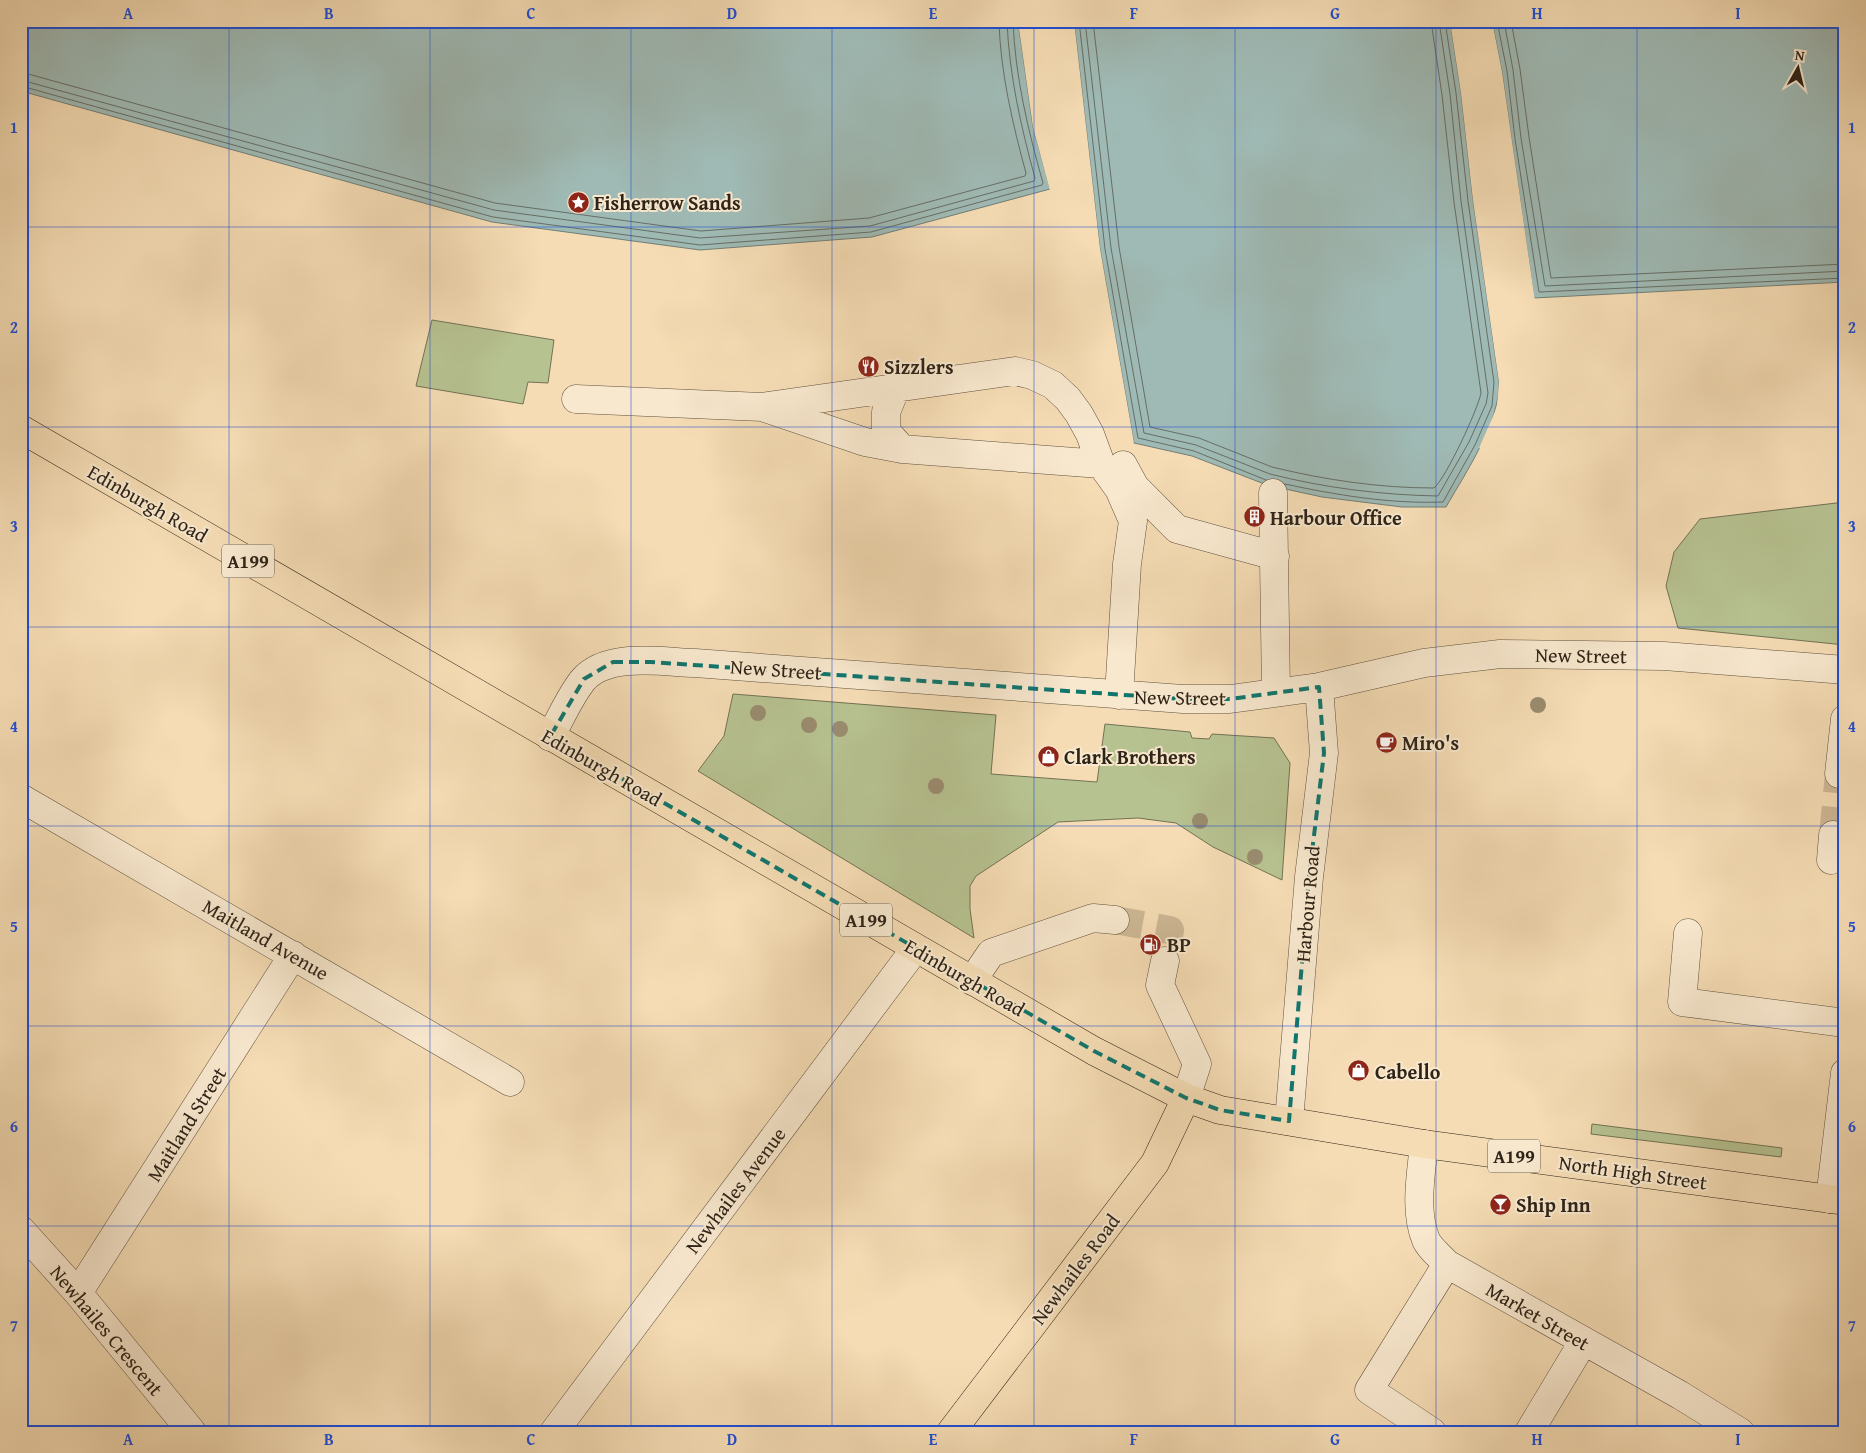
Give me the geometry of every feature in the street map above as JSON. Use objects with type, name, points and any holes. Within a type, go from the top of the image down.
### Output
[{"type":"main road","name":"Edinburgh Road","points":[[21,429],[1094,1052],[1186,1098]]},
{"type":"main road","name":"North High Street","points":[[1186,1098],[1220,1110],[1424,1144],[1837,1200]]},
{"type":"main road","name":"Newhailes Road","points":[[951,1432],[1155,1163],[1186,1098]]},
{"type":"street","points":[[576,399],[762,407],[1015,371],[1032,375],[1053,385],[1080,414],[1101,464],[1118,488],[1133,521],[1127,564],[1119,695]]},
{"type":"street","points":[[896,388],[886,412],[886,431],[902,449]]},
{"type":"street","points":[[762,407],[865,442],[902,449],[1101,464]]},
{"type":"street","points":[[1097,418],[1135,488],[1177,529],[1275,556]]},
{"type":"street","points":[[1272,493],[1275,556],[1276,692]]},
{"type":"street","name":"New Street","points":[[550,737],[584,679],[598,669],[613,662],[704,664],[1183,699],[1230,699],[1319,687],[1424,663],[1500,654],[1664,656],[1845,670]]},
{"type":"street","name":"Harbour Road","points":[[1288,1121],[1309,877],[1324,753],[1319,687]]},
{"type":"street","points":[[1839,774],[1845,719]]},
{"type":"street","name":"Maitland Avenue","points":[[21,798],[510,1082]]},
{"type":"street","points":[[972,981],[991,953],[1093,918],[1115,920]]},
{"type":"street","points":[[1688,933],[1682,1002],[1845,1023]]},
{"type":"street","name":"Newhailes Avenue","points":[[554,1432],[916,949]]},
{"type":"street","name":"Maitland Street","points":[[78,1293],[293,955]]},
{"type":"street","points":[[1165,961],[1160,985],[1197,1064],[1186,1098]]},
{"type":"street","points":[[1837,1200],[1845,1073]]},
{"type":"street","name":"Market Street","points":[[1424,1144],[1420,1180],[1420,1214],[1427,1242],[1447,1264],[1680,1395],[1740,1432]]},
{"type":"street","name":"Newhailes Crescent","points":[[21,1230],[78,1293],[192,1432]]},
{"type":"street","points":[[1432,1432],[1369,1390],[1447,1264]]},
{"type":"street","points":[[1529,1432],[1583,1342]]},
{"type":"highlighted area","points":[[613,662],[651,662],[1183,699],[1230,699],[1319,687],[1324,753],[1309,877],[1289,1121],[1220,1110],[1186,1098],[1094,1051],[550,737],[584,679]]},
{"type":"green space","points":[[432,320],[554,340],[548,383],[528,382],[523,404],[416,386]]},
{"type":"green space","points":[[1845,502],[1845,645],[1678,628],[1666,586],[1674,552],[1700,519]]},
{"type":"green space","points":[[733,694],[996,715],[991,774],[1097,782],[1105,724],[1190,732],[1192,738],[1209,739],[1212,734],[1274,738],[1290,763],[1282,880],[1213,847],[1176,823],[1138,818],[1058,822],[976,876],[970,886],[970,909],[974,938],[698,771],[724,736]]},
{"type":"green space","points":[[1592,1124],[1782,1148],[1781,1157],[1591,1134]]},
{"type":"water","points":[[21,21],[1018,21],[1033,127],[1050,189],[872,237],[700,250],[492,222],[21,91]]},
{"type":"water","points":[[1074,21],[1450,21],[1499,382],[1498,397],[1488,430],[1472,463],[1446,507],[1402,507],[1322,497],[1267,485],[1192,456],[1134,443],[1100,249]]},
{"type":"water","points":[[1492,21],[1845,21],[1845,282],[1534,298],[1502,72]]},
{"type":"pier","points":[[1018,21],[1020,21],[1035,126],[1052,188],[1050,191],[1033,127]]},
{"type":"pier","points":[[1072,21],[1074,21],[1100,249],[1134,443],[1131,440],[1098,250]]},
{"type":"pier","points":[[1450,21],[1452,21],[1463,92],[1475,200],[1502,382],[1500,408],[1481,449],[1479,448],[1497,407],[1499,382]]},
{"type":"pier","points":[[1490,21],[1492,21],[1502,72],[1535,301],[1532,299]]},
{"type":"tunnel","points":[[1833,835],[1839,774]]},
{"type":"tunnel","points":[[1115,920],[1170,930],[1165,961]]},
{"type":"place","name":"Fisherrow Sands","points":[[578,202]]},
{"type":"place","name":"Sizzlers","points":[[868,366]]},
{"type":"place","name":"Harbour Office","points":[[1254,517]]},
{"type":"place","name":"Miro's","points":[[1386,742]]},
{"type":"place","name":"Clark Brothers","points":[[1048,756]]},
{"type":"place","name":"BP","points":[[1151,944]]},
{"type":"place","name":"Cabello","points":[[1359,1071]]},
{"type":"place","name":"Ship Inn","points":[[1500,1204]]}]
